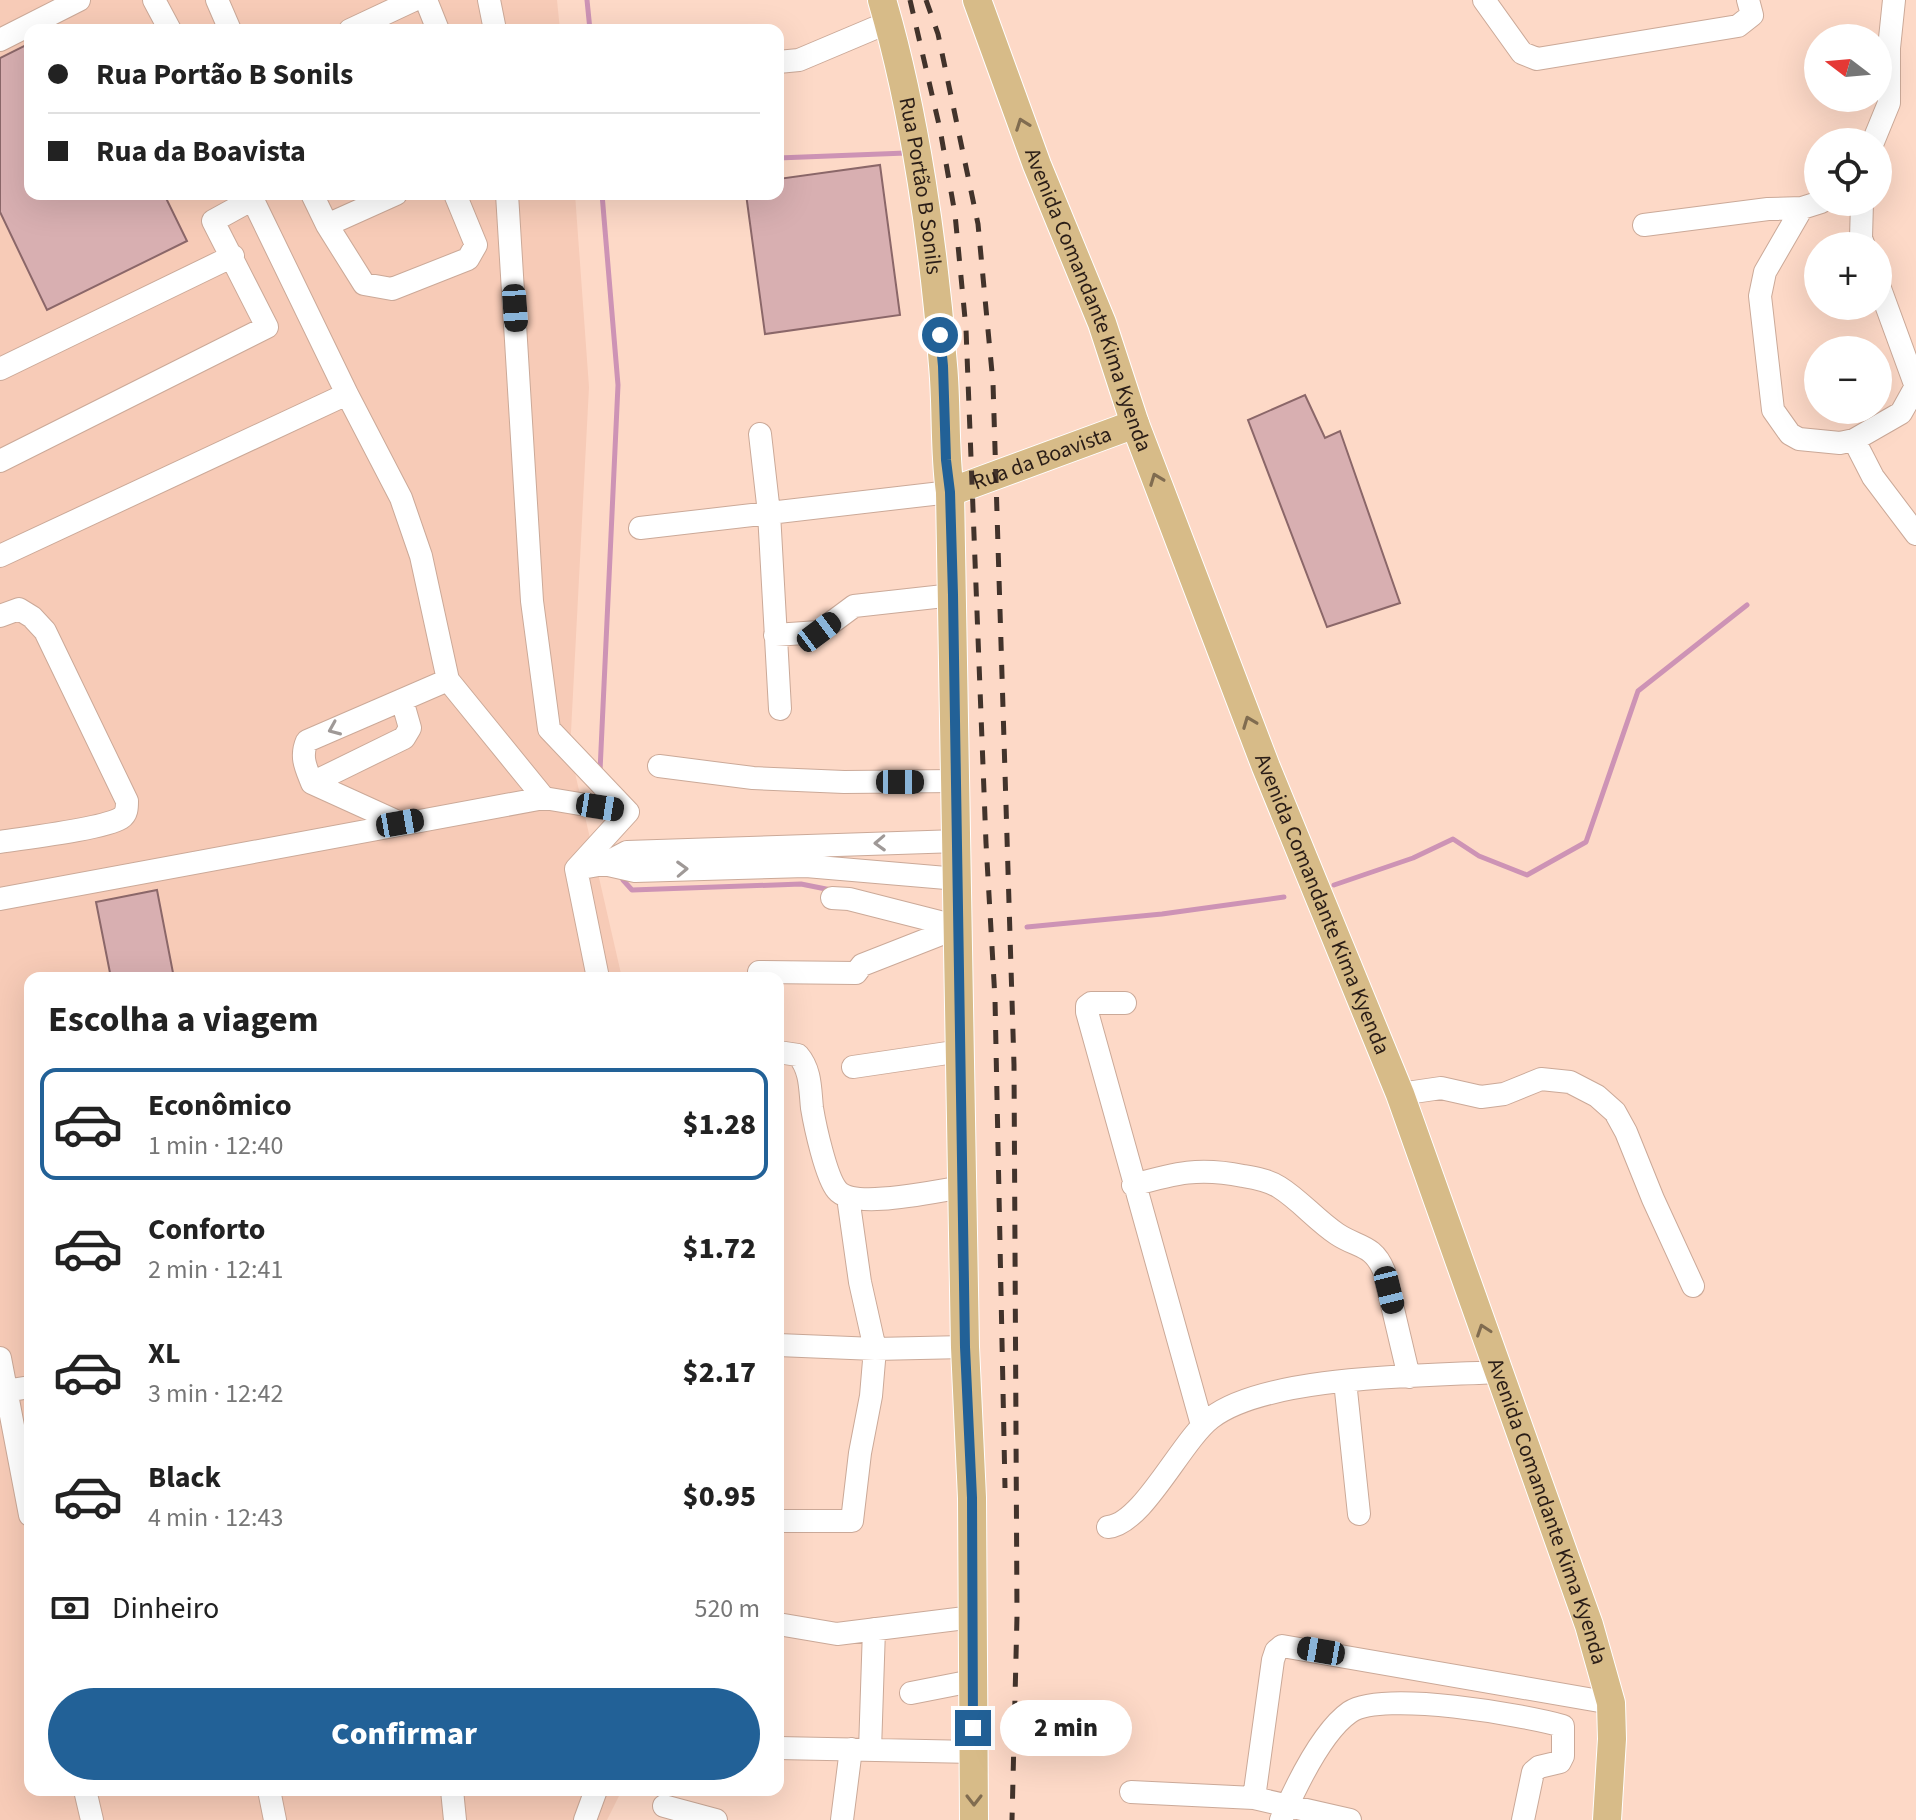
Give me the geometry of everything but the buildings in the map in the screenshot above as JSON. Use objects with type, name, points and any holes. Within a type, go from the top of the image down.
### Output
[{"type":"main road","name":"Avenida Comandante Kima Kyenda","points":[[977,0],[1042,178],[1102,323],[1135,424],[1266,767],[1400,1094],[1589,1625],[1611,1703],[1607,1820]]},
{"type":"main road","name":"Rua Portão B Sonils","points":[[885,11],[916,154],[929,241],[943,366],[950,505]]},
{"type":"main road","name":"Rua da Boavista","points":[[950,505],[1135,424]]},
{"type":"main road","points":[[950,505],[965,1347],[972,1498],[974,1820]]},
{"type":"street","points":[[32,24],[79,0]]},
{"type":"street","points":[[154,0],[167,24]]},
{"type":"street","points":[[217,0],[227,24]]},
{"type":"street","points":[[363,24],[414,0]]},
{"type":"street","points":[[426,0],[436,24]]},
{"type":"street","points":[[489,0],[494,24]]},
{"type":"street","points":[[1484,0],[1522,53],[1537,59],[1738,26],[1752,15],[1748,0]]},
{"type":"street","points":[[1879,128],[1889,103],[1889,48],[1894,0]]},
{"type":"street","points":[[784,61],[799,60],[885,11]]},
{"type":"street","points":[[0,40],[24,28]]},
{"type":"street","points":[[0,461],[267,327],[213,221],[247,200]]},
{"type":"street","points":[[253,200],[401,498],[421,556],[448,680],[544,798]]},
{"type":"street","points":[[315,200],[364,284],[392,289],[468,259],[476,245],[457,200]]},
{"type":"street","points":[[327,225],[383,200]]},
{"type":"street","points":[[507,200],[532,601],[549,729],[628,812]]},
{"type":"street","points":[[1644,225],[1804,206]]},
{"type":"street","points":[[1804,216],[1765,272],[1760,296],[1773,410],[1790,434],[1799,439],[1840,443],[1854,440],[1901,413],[1916,387],[1892,320]]},
{"type":"street","points":[[0,369],[233,256]]},
{"type":"street","points":[[0,556],[347,394]]},
{"type":"street","points":[[760,434],[769,513],[780,709]]},
{"type":"street","points":[[1854,440],[1873,477],[1916,534]]},
{"type":"street","points":[[640,528],[769,513],[950,505]]},
{"type":"street","points":[[775,635],[819,632],[854,606],[953,595]]},
{"type":"street","points":[[0,616],[19,609],[45,631],[127,801],[127,809],[123,817],[106,824],[0,842]]},
{"type":"street","points":[[400,823],[312,783],[303,759],[307,741],[448,680]]},
{"type":"street","points":[[312,783],[404,738],[410,728],[402,700]]},
{"type":"street","points":[[659,766],[753,778],[844,782],[957,781]]},
{"type":"street","points":[[0,899],[544,798],[628,812]]},
{"type":"street","points":[[576,869],[628,812]]},
{"type":"street","points":[[576,869],[604,864],[627,852],[958,841]]},
{"type":"street","points":[[604,864],[635,871],[806,866],[958,879]]},
{"type":"street","points":[[576,869],[597,972]]},
{"type":"street","points":[[832,898],[849,899],[959,927]]},
{"type":"street","points":[[784,974],[856,973],[862,965],[959,927]]},
{"type":"street","points":[[1125,1003],[1091,1003],[1087,1009],[1133,1185],[1202,1425]]},
{"type":"street","points":[[853,1067],[961,1051]]},
{"type":"street","points":[[784,1053],[798,1055],[807,1068],[815,1130],[837,1190],[848,1197],[868,1200],[964,1187]]},
{"type":"street","points":[[1400,1094],[1441,1088],[1481,1097],[1504,1094],[1541,1079],[1570,1082],[1597,1096],[1615,1112],[1626,1132],[1693,1286]]},
{"type":"street","points":[[1133,1185],[1181,1173],[1215,1170],[1268,1181],[1336,1233],[1369,1249],[1384,1271],[1409,1377]]},
{"type":"street","points":[[784,1521],[852,1521],[875,1349],[860,1282],[848,1197]]},
{"type":"street","points":[[784,1345],[875,1349],[965,1347]]},
{"type":"street","points":[[0,1358],[11,1478],[24,1503]]},
{"type":"street","points":[[1108,1527],[1127,1520],[1202,1425],[1230,1407],[1280,1390],[1345,1381],[1498,1372]]},
{"type":"street","points":[[1345,1381],[1359,1514]]},
{"type":"street","points":[[3,1391],[24,1388]]},
{"type":"street","points":[[784,1625],[837,1634],[973,1617]]},
{"type":"street","points":[[842,1820],[860,1750],[874,1629]]},
{"type":"street","points":[[1254,1798],[1273,1660],[1282,1646],[1611,1703]]},
{"type":"street","points":[[911,1693],[972,1681]]},
{"type":"street","points":[[1284,1813],[1334,1727],[1352,1711],[1376,1704],[1409,1703],[1496,1713],[1563,1726],[1563,1756],[1560,1762],[1539,1767],[1533,1772],[1523,1820]]},
{"type":"street","points":[[784,1748],[974,1752]]},
{"type":"street","points":[[1131,1792],[1254,1798],[1284,1813],[1350,1820]]},
{"type":"street","points":[[86,1796],[92,1820]]},
{"type":"street","points":[[270,1796],[275,1820]]},
{"type":"street","points":[[453,1796],[455,1820]]},
{"type":"street","points":[[585,1820],[594,1796]]},
{"type":"street","points":[[664,1806],[716,1820]]},
{"type":"shaded area","points":[[0,0],[557,0],[559,24],[24,24],[24,200],[575,200],[589,387],[570,751],[621,972],[24,972],[24,1796],[619,1796],[607,1820],[0,1820]]},
{"type":"waterway","points":[[587,0],[589,24]]},
{"type":"waterway","points":[[784,158],[906,153]]},
{"type":"waterway","points":[[600,771],[618,385],[603,200]]},
{"type":"waterway","points":[[1334,885],[1413,858],[1453,839],[1479,856],[1527,875],[1586,842],[1638,691],[1747,605]]},
{"type":"waterway","points":[[623,880],[632,890],[801,884],[831,890]]},
{"type":"waterway","points":[[1027,927],[1162,914],[1284,897]]},
{"type":"railway","points":[[910,0],[940,129],[955,214],[966,329],[995,999],[1005,1488]]},
{"type":"railway","points":[[926,0],[938,34],[978,224],[993,383],[1014,1065],[1017,1616],[1012,1820]]},
{"type":"route","points":[[940,335],[953,595],[965,1347],[972,1498],[973,1728]]}]
